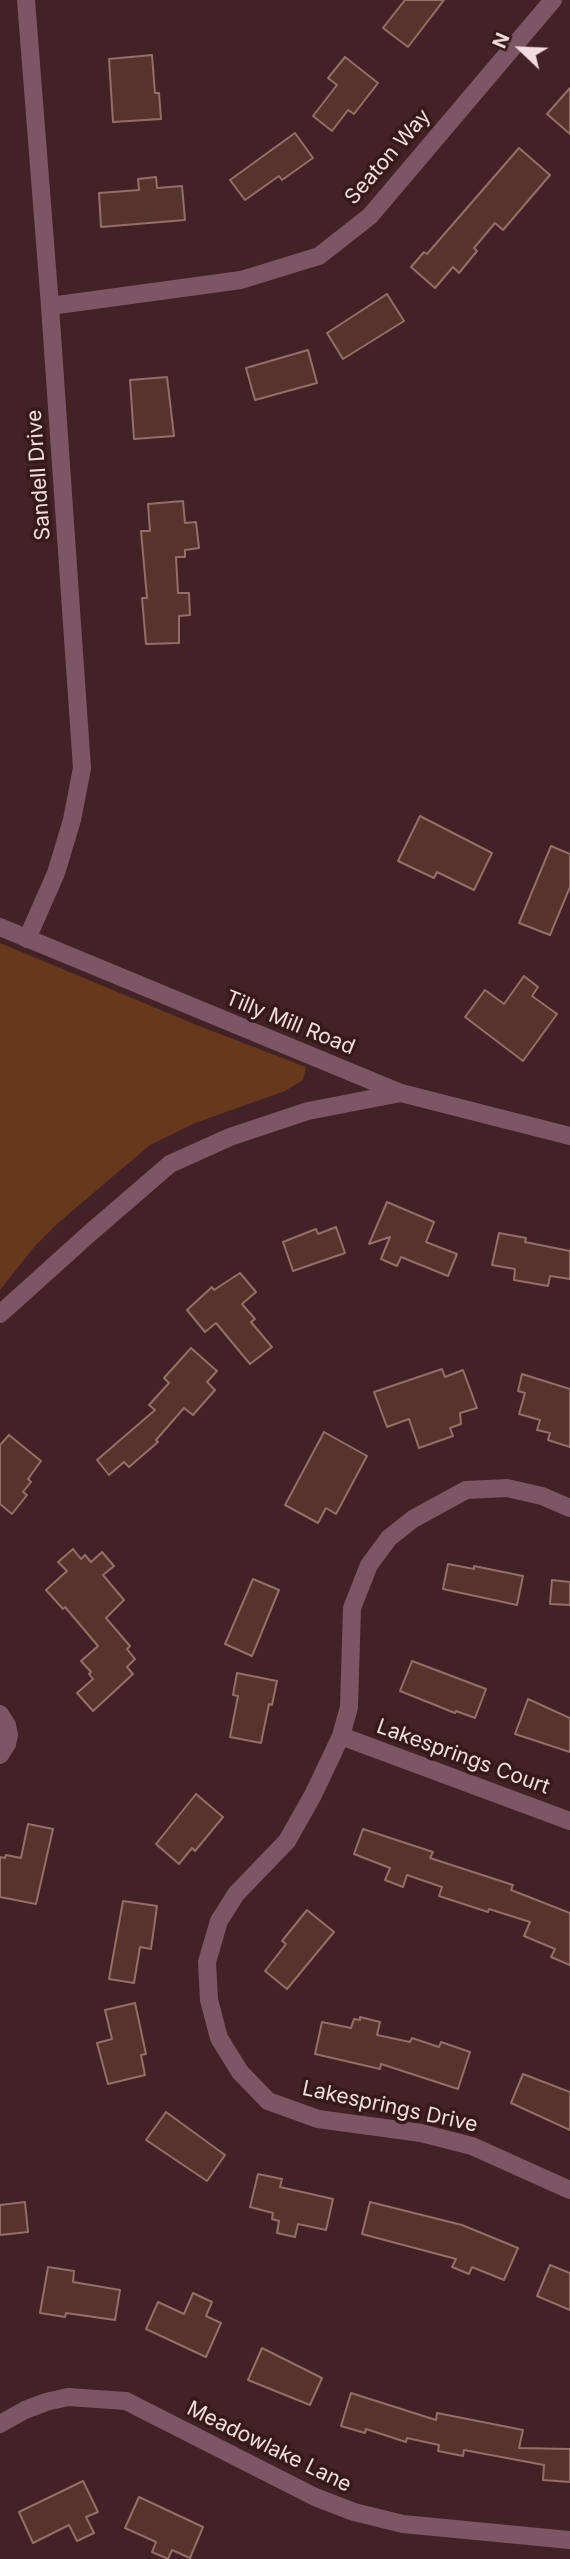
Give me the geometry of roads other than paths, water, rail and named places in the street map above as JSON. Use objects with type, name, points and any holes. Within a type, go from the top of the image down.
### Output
[{"type":"street","name":"Sandell Drive","points":[[26,0],[82,768],[72,820],[56,873],[27,939]]},
{"type":"street","name":"Seaton Way","points":[[50,306],[241,280],[319,256],[370,216],[553,0]]},
{"type":"street","name":"Tilly Mill Road","points":[[0,927],[401,1093],[570,1136]]},
{"type":"street","points":[[0,1314],[170,1164],[230,1137],[308,1111],[401,1093]]},
{"type":"street","name":"Lakesprings Drive","points":[[570,1508],[542,1496],[507,1488],[466,1490],[413,1519],[389,1538],[369,1565],[352,1608],[349,1706],[341,1736],[313,1795],[287,1840],[236,1894],[219,1921],[207,1962],[209,2000],[219,2038],[240,2071],[268,2101],[318,2119],[421,2133],[472,2146],[570,2190]]},
{"type":"street","points":[[0,1714],[7,1725],[9,1735],[0,1755]]},
{"type":"street","name":"Lakesprings Court","points":[[341,1736],[570,1821]]},
{"type":"street","name":"Meadowlake Lane","points":[[0,2424],[25,2410],[68,2397],[126,2401],[315,2497],[354,2512],[403,2524],[570,2540]]}]
